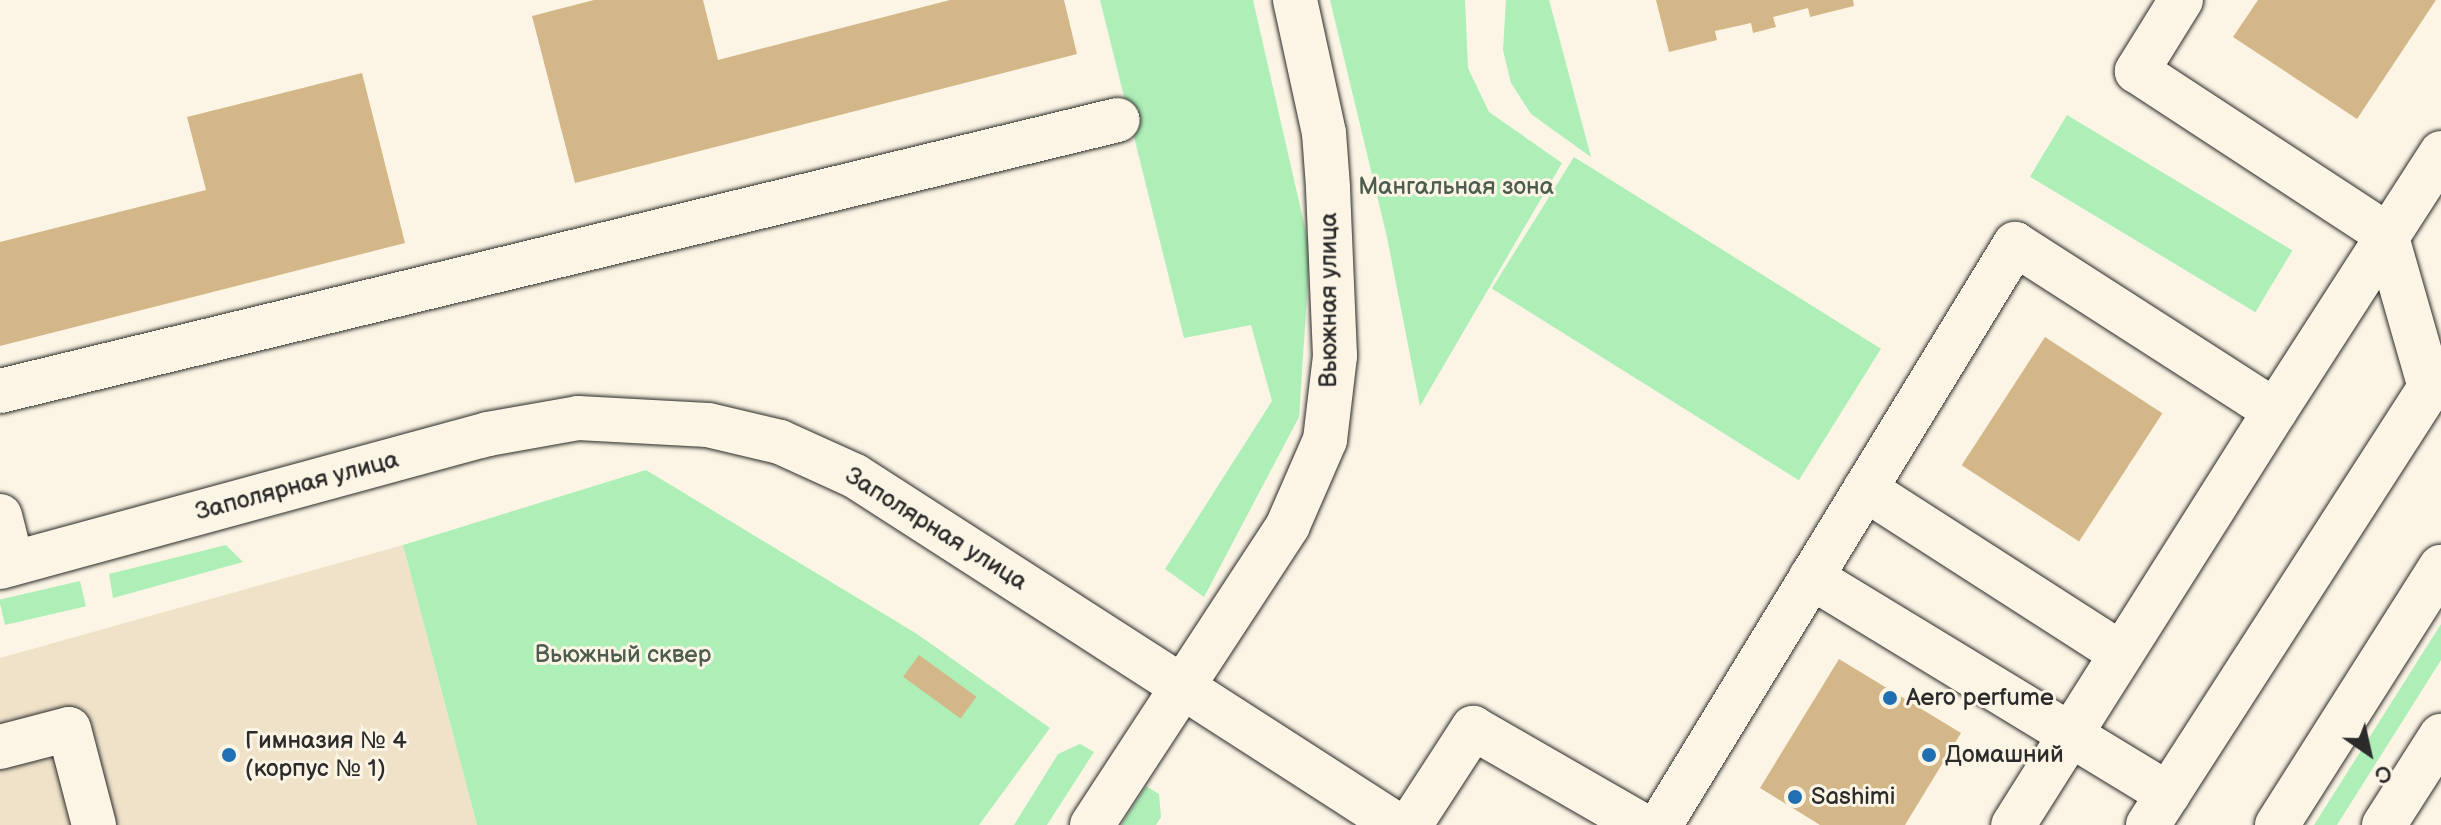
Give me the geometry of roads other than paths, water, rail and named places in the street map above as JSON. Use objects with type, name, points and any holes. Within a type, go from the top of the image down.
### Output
[{"type":"street","name":"Вьюжная улица","points":[[1092,825],[1288,525],[1325,440],[1335,356],[1328,187],[1324,133],[1295,0]]},
{"type":"street","points":[[1811,577],[2070,732],[2158,809],[2435,378],[2386,234],[2137,71],[2181,0]]},
{"type":"street","points":[[0,391],[1118,120]]},
{"type":"street","points":[[2013,825],[2119,652],[2441,153]]},
{"type":"street","points":[[1660,825],[2015,244],[2275,411]]},
{"type":"street","name":"Заполярная улица","points":[[6,565],[488,434],[578,418],[708,425],[780,442],[855,476],[1397,825]]},
{"type":"street","points":[[1865,489],[2119,652]]},
{"type":"street","points":[[0,516],[6,565]]},
{"type":"street","points":[[2277,825],[2441,567]]},
{"type":"street","points":[[1410,825],[1473,728],[1642,825]]},
{"type":"street","points":[[0,747],[69,729],[94,825]]},
{"type":"street","points":[[2384,825],[2441,736]]},
{"type":"place","name":"Aero perfume","points":[[1890,698]]},
{"type":"place","name":"Гимназия № 4 (корпус № 1)","points":[[229,755]]},
{"type":"place","name":"Домашний","points":[[1929,755]]},
{"type":"place","name":"Sashimi","points":[[1795,797]]},
{"type":"park label","name":"Мангальная зона","points":[[1456,187]]},
{"type":"park label","name":"Вьюжный сквер","points":[[623,655]]}]
